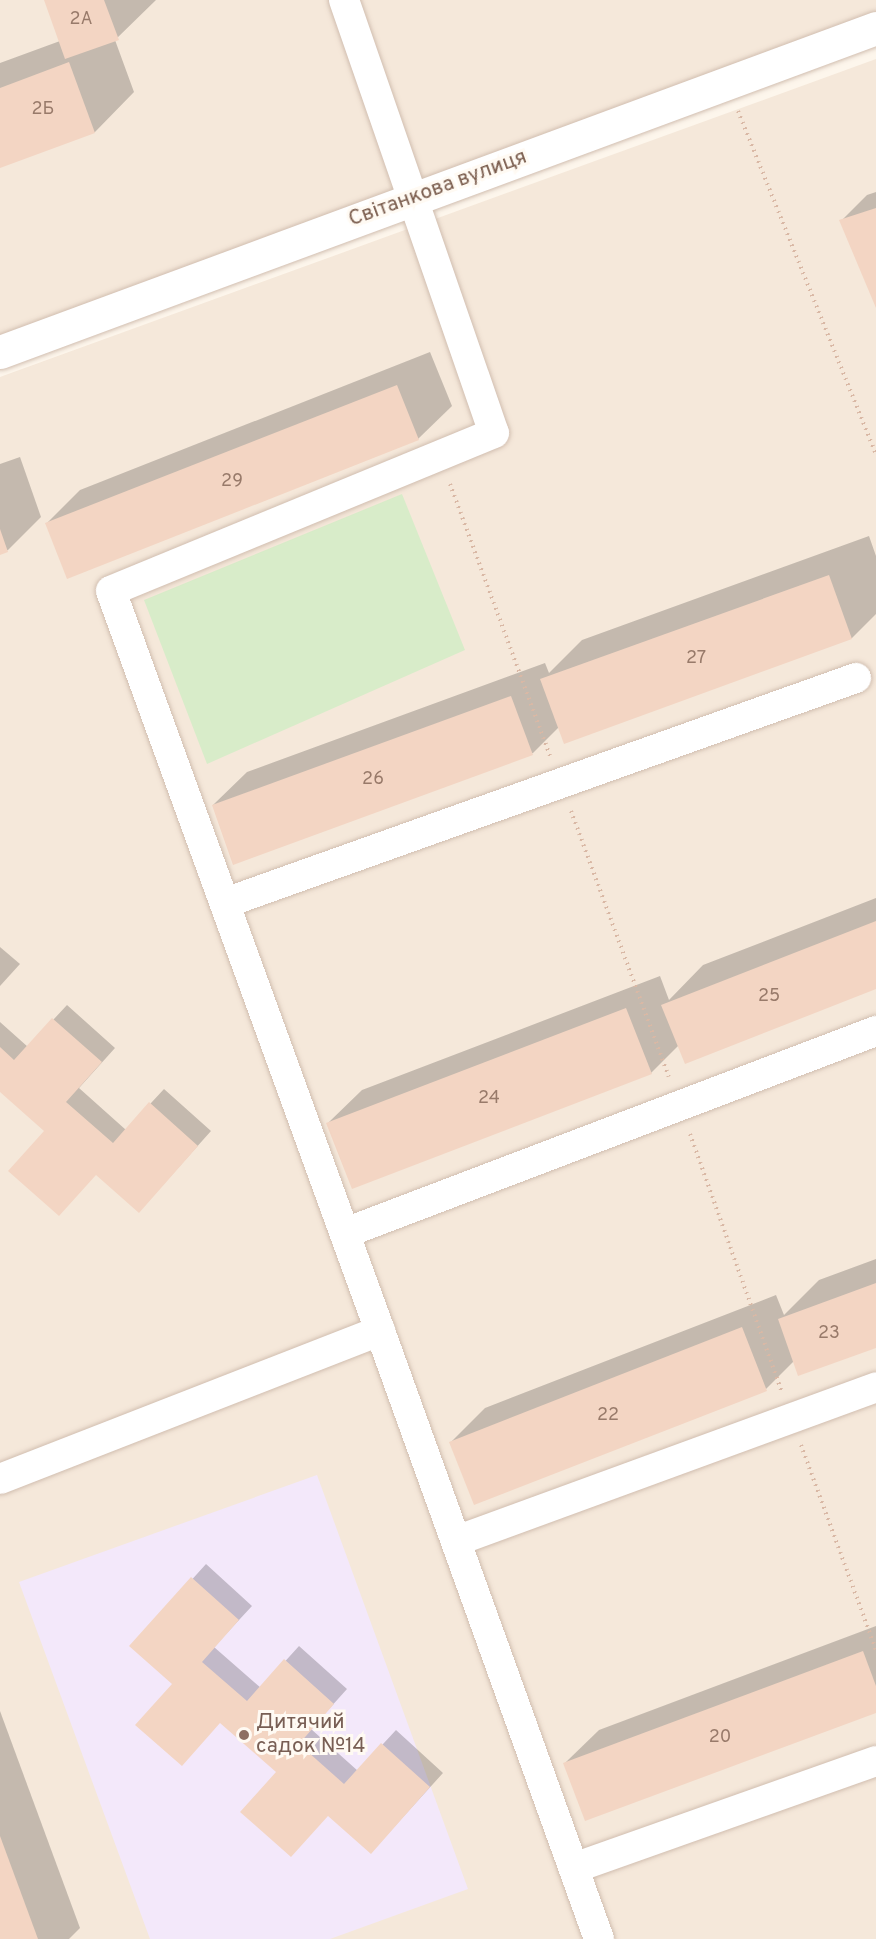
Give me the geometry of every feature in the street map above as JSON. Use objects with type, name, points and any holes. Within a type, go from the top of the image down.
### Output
[{"type":"street","points":[[344,0],[494,433],[111,591],[599,1939]]},
{"type":"street","name":"Світанкова вулиця","points":[[0,352],[876,28]]},
{"type":"street","points":[[225,903],[856,678]]},
{"type":"street","points":[[345,1233],[876,1031]]},
{"type":"street","points":[[0,1479],[380,1331]]},
{"type":"street","points":[[456,1541],[876,1387]]},
{"type":"street","points":[[574,1868],[876,1761]]},
{"type":"path","points":[[726,83],[876,455]]},
{"type":"path","points":[[440,455],[876,1650]]},
{"type":"shaded area","points":[[0,0],[876,0],[876,28],[0,352]]},
{"type":"shaded area","points":[[876,59],[876,1939],[0,1939],[0,377]]},
{"type":"shaded area","name":"Дитячий садок №14","points":[[317,1475],[468,1889],[330,1939],[150,1939],[19,1582]]},
{"type":"green space","points":[[402,494],[465,650],[207,764],[144,600]]},
{"type":"building","points":[[44,0],[104,0],[119,40],[65,59]]},
{"type":"building","points":[[69,62],[95,133],[0,168],[0,88]]},
{"type":"building","points":[[876,208],[876,308],[839,220]]},
{"type":"building","points":[[397,385],[419,440],[67,579],[45,523]]},
{"type":"building","points":[[0,529],[8,552],[0,555]]},
{"type":"building","points":[[829,575],[852,639],[564,744],[540,679]]},
{"type":"building","points":[[511,696],[533,755],[233,865],[212,805]]},
{"type":"building","points":[[876,921],[876,989],[685,1064],[661,1005]]},
{"type":"building","points":[[626,1008],[652,1074],[352,1189],[326,1123]]},
{"type":"building","points":[[52,1018],[102,1062],[66,1102],[113,1143],[149,1102],[198,1146],[139,1213],[96,1175],[59,1216],[8,1171],[44,1131],[0,1092],[0,1047],[14,1060]]},
{"type":"building","points":[[876,1283],[876,1348],[798,1376],[778,1319]]},
{"type":"building","points":[[742,1327],[767,1391],[474,1505],[449,1442]]},
{"type":"building","points":[[191,1577],[239,1620],[202,1662],[247,1701],[284,1659],[334,1704],[299,1744],[344,1784],[381,1743],[430,1787],[371,1854],[328,1816],[291,1857],[240,1812],[276,1772],[220,1723],[182,1766],[135,1725],[172,1684],[129,1646]]},
{"type":"building","points":[[863,1651],[876,1686],[876,1713],[585,1821],[563,1763]]},
{"type":"building","points":[[0,1836],[38,1939],[0,1939]]},
{"type":"place","name":"Дитячий садок №14","points":[[244,1735]]}]
